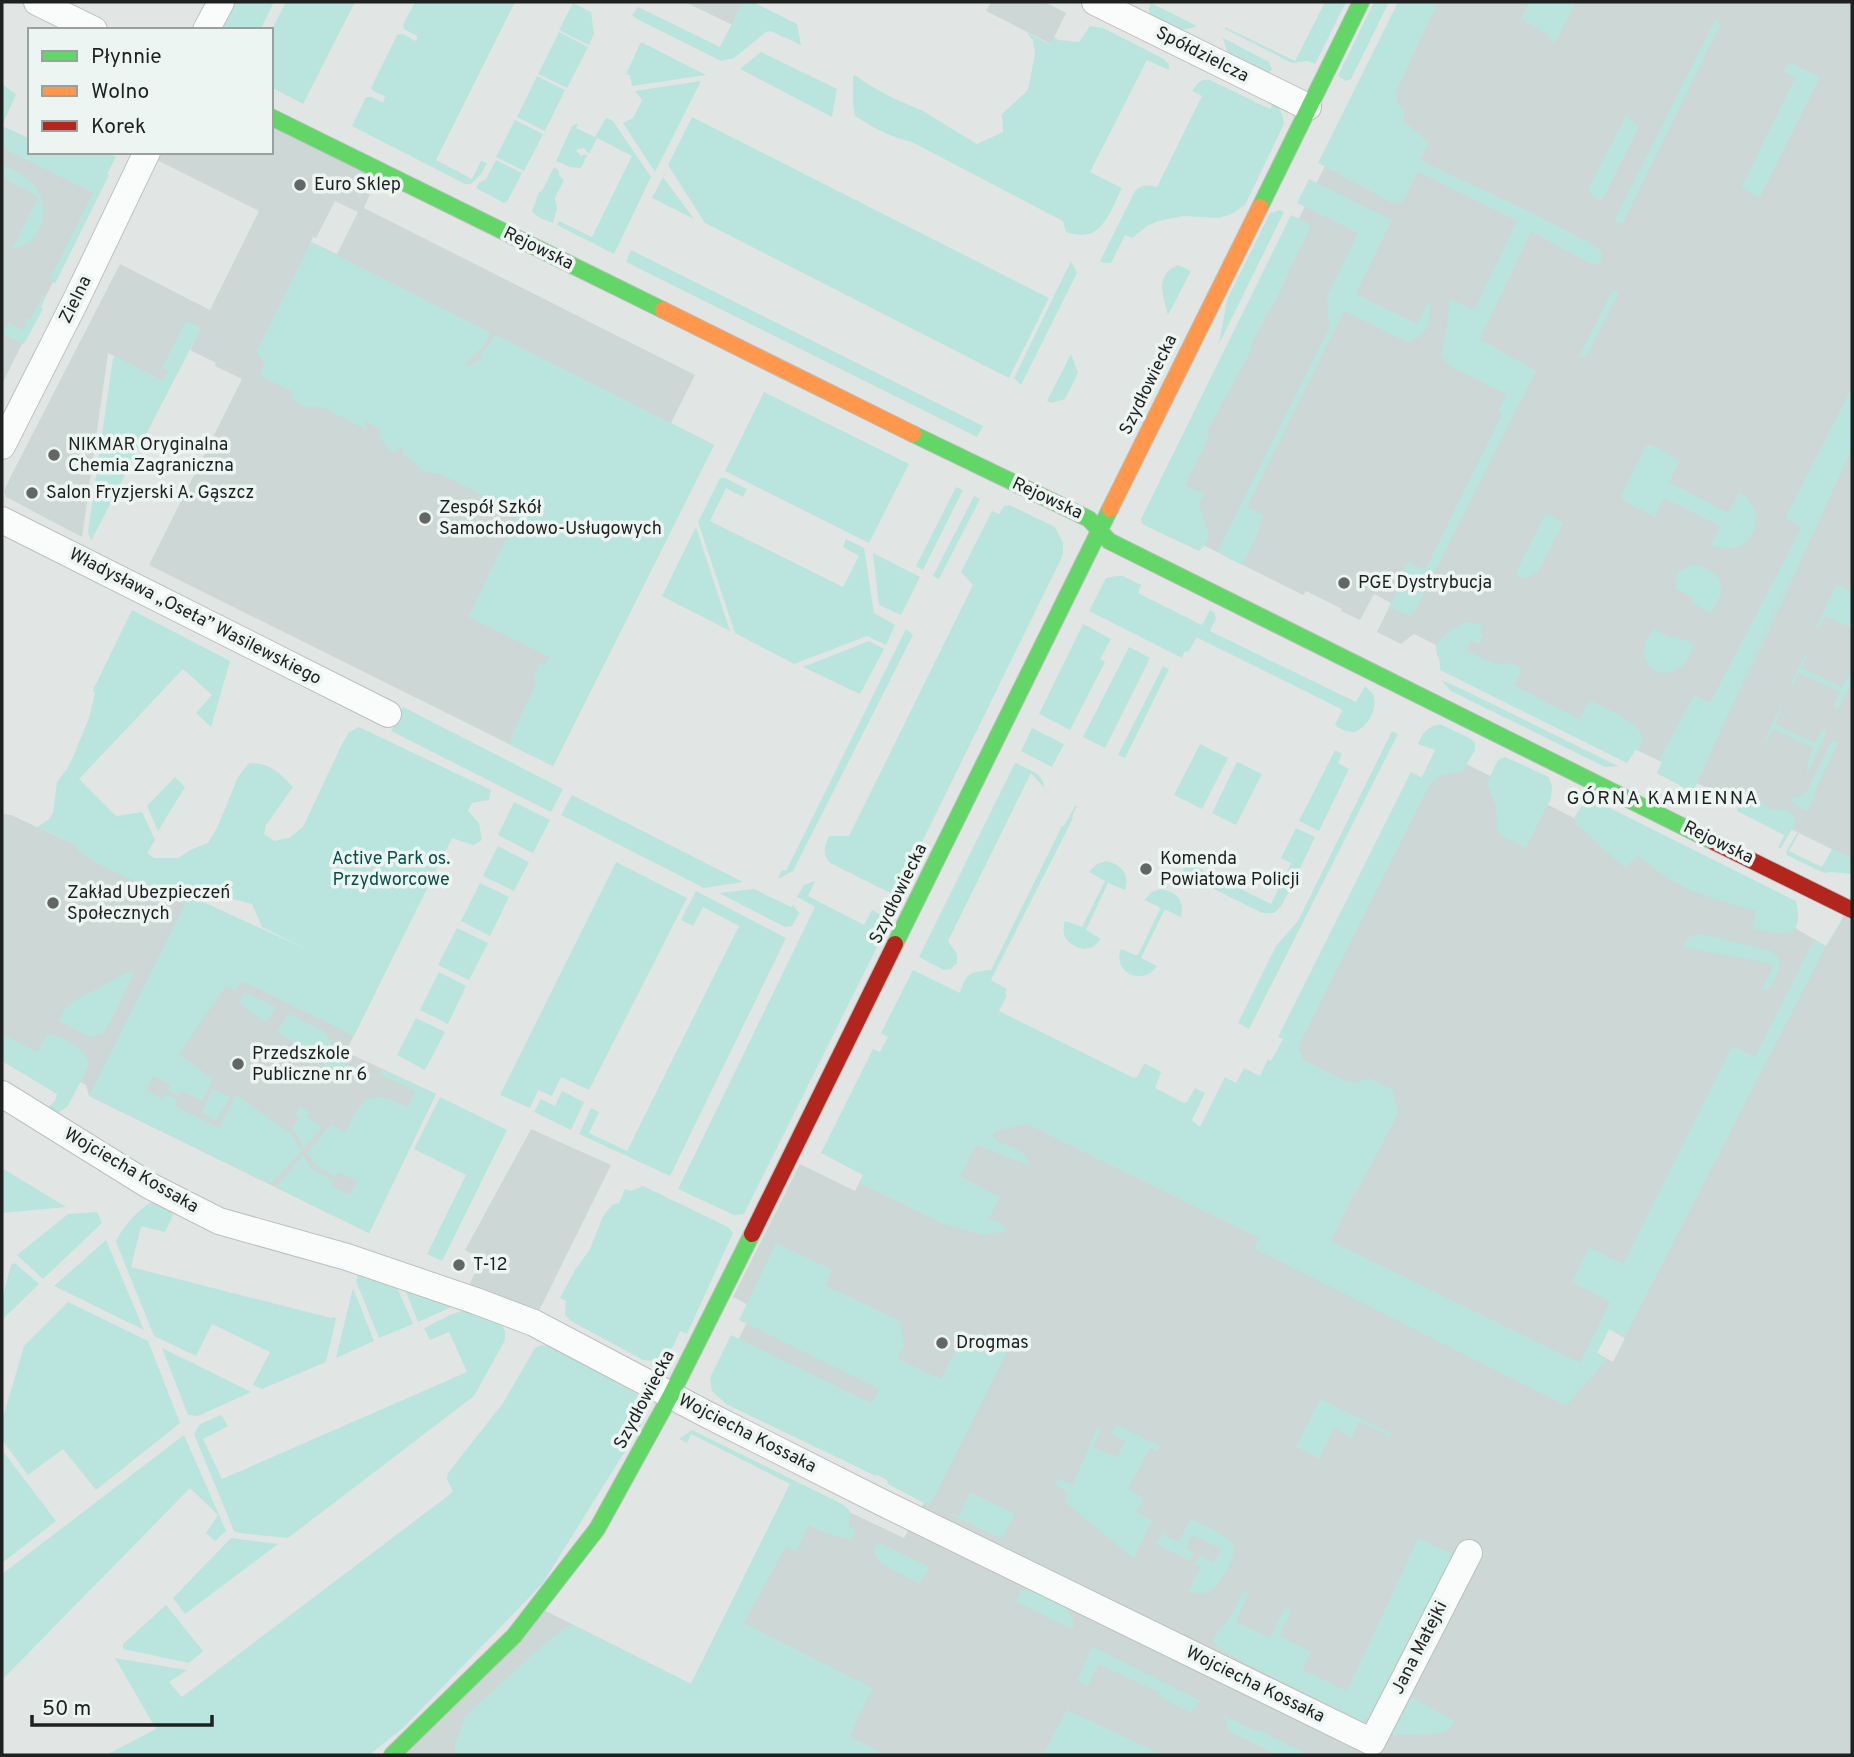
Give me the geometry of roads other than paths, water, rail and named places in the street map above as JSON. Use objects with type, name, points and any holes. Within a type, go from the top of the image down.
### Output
[{"type":"street","points":[[37,2],[90,28]]},
{"type":"street","points":[[207,28],[220,2]]},
{"type":"street","name":"Spółdzielcza","points":[[1096,2],[1308,107]]},
{"type":"street","name":"Szydłowiecka","points":[[396,1754],[514,1636],[597,1529],[671,1395],[1361,2]]},
{"type":"street","name":"Rejowska","points":[[273,118],[1089,519],[1109,541],[1133,554],[1852,910]]},
{"type":"street","name":"Zielna","points":[[2,446],[146,154]]},
{"type":"street","name":"Władysława „Oseta” Wasilewskiego","points":[[2,520],[388,713]]},
{"type":"street","name":"Wojciecha Kossaka","points":[[2,1094],[150,1186],[219,1221],[347,1257],[534,1323],[939,1531],[1372,1742]]},
{"type":"street","name":"Jana Matejki","points":[[1372,1742],[1469,1553]]},
{"type":"place","name":"Euro Sklep","points":[[300,185]]},
{"type":"place","name":"NIKMAR Oryginalna Chemia Zagraniczna","points":[[54,455]]},
{"type":"place","name":"Salon Fryzjerski A. Gąszcz","points":[[32,493]]},
{"type":"place","name":"Zespół Szkół Samochodowo-Usługowych","points":[[425,518]]},
{"type":"place","name":"PGE Dystrybucja","points":[[1344,583]]},
{"type":"place","name":"Komenda Powiatowa Policji","points":[[1146,869]]},
{"type":"place","name":"Zakład Ubezpieczeń Społecznych","points":[[53,903]]},
{"type":"place","name":"Przedszkole Publiczne nr 6","points":[[238,1064]]},
{"type":"place","name":"T-12","points":[[459,1265]]},
{"type":"place","name":"Drogmas","points":[[942,1343]]},
{"type":"district","name":"GÓRNA KAMIENNA","points":[[1663,799]]},
{"type":"park label","name":"Active Park os. Przydworcowe","points":[[391,869]]}]
